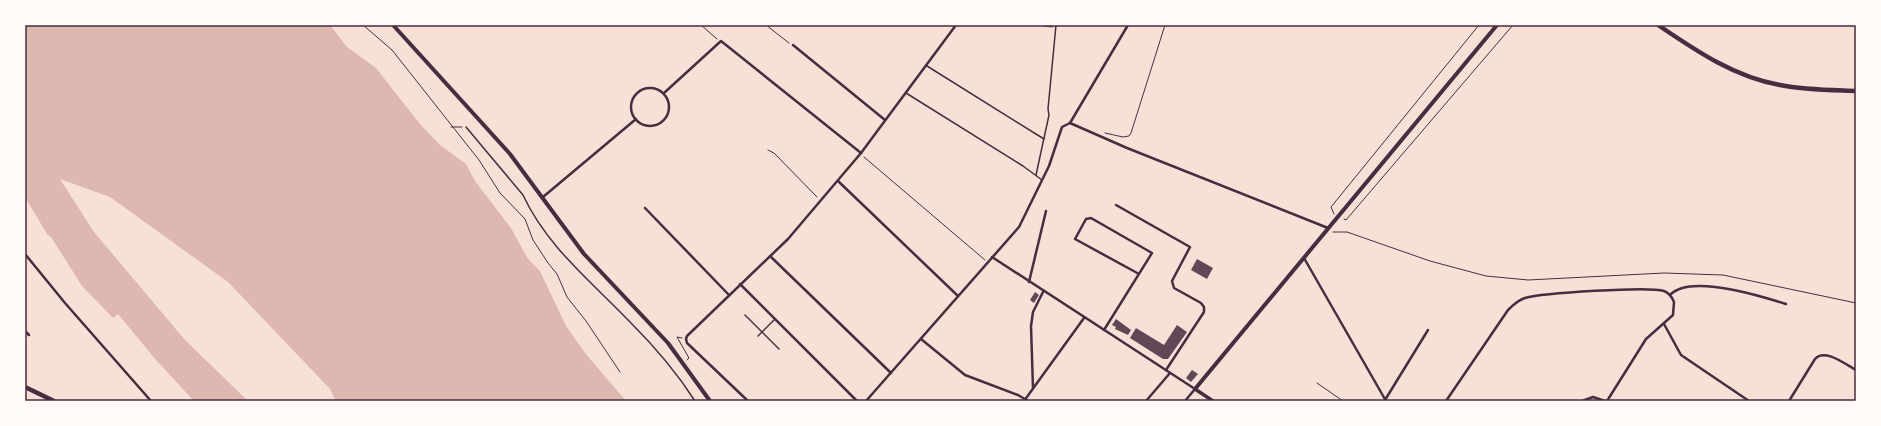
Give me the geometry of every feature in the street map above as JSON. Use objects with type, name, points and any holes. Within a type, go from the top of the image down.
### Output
[{"type":"main road","points":[[393,25],[510,154],[584,254],[651,323],[684,363],[710,401]]},
{"type":"main road","points":[[1195,389],[1497,25]]},
{"type":"main road","points":[[1658,25],[1702,55],[1745,75],[1779,85],[1806,89],[1856,91]]},
{"type":"main road","points":[[25,387],[54,401]]},
{"type":"street","points":[[748,401],[687,343],[687,336],[788,239],[861,153],[956,25]]},
{"type":"street","points":[[866,401],[1019,227],[1042,180],[1062,127],[1070,123],[1128,25]]},
{"type":"street","points":[[664,94],[721,41],[861,153]]},
{"type":"street","points":[[793,45],[885,120]]},
{"type":"street","points":[[646,88],[658,90],[664,94],[669,105],[667,117],[663,121],[651,126],[640,123],[636,119],[631,107],[635,95],[646,88]]},
{"type":"street","points":[[543,198],[636,119]]},
{"type":"street","points":[[1070,123],[1127,148],[1328,228]]},
{"type":"street","points":[[838,181],[958,296]]},
{"type":"street","points":[[1116,205],[1190,247],[1172,281],[1172,285],[1174,288],[1202,303],[1204,312],[1166,370]]},
{"type":"street","points":[[645,208],[729,295]]},
{"type":"street","points":[[1029,282],[1046,211]]},
{"type":"street","points":[[1104,330],[1139,274],[1152,253],[1091,218],[1086,219],[1075,239],[1139,274]]},
{"type":"street","points":[[25,254],[65,303],[150,401]]},
{"type":"street","points":[[770,256],[891,373]]},
{"type":"street","points":[[992,258],[1213,401]]},
{"type":"street","points":[[1304,258],[1386,400],[1428,330]]},
{"type":"street","points":[[740,284],[857,401]]},
{"type":"street","points":[[1670,295],[1680,287],[1721,288],[1751,293],[1786,304]]},
{"type":"street","points":[[1446,401],[1508,310],[1518,301],[1545,294],[1616,291],[1656,290],[1670,295],[1674,302],[1674,311],[1671,318],[1654,330],[1646,339],[1606,401],[1593,397],[1582,401]]},
{"type":"street","points":[[1033,388],[1031,326],[1033,312],[1043,292]]},
{"type":"street","points":[[921,339],[965,375],[1026,400],[1033,388],[1084,318]]},
{"type":"street","points":[[1664,324],[1681,355],[1749,401]]},
{"type":"street","points":[[25,331],[29,335]]},
{"type":"street","points":[[1789,401],[1815,359],[1820,355],[1826,354],[1856,370]]},
{"type":"street","points":[[1146,401],[1170,372]]},
{"type":"street","points":[[1185,401],[1195,389]]},
{"type":"lane","points":[[1036,176],[1049,115],[1048,109],[1056,26]]},
{"type":"lane","points":[[926,65],[1044,139]]},
{"type":"lane","points":[[905,92],[1042,180]]},
{"type":"lane","points":[[466,127],[523,195],[554,244],[656,350],[695,401]]},
{"type":"lane","points":[[745,315],[779,349]]},
{"type":"lane","points":[[758,336],[775,319]]},
{"type":"path","points":[[363,25],[392,50],[451,127],[479,160],[500,193],[525,219],[533,240],[557,274],[567,297],[620,372]]},
{"type":"path","points":[[700,25],[721,41]]},
{"type":"path","points":[[766,25],[793,45]]},
{"type":"path","points":[[1037,25],[1056,26]]},
{"type":"path","points":[[1100,132],[1123,137],[1129,136],[1132,133],[1164,25]]},
{"type":"path","points":[[1479,25],[1331,207],[1336,218],[1346,220],[1513,25]]},
{"type":"path","points":[[451,127],[466,127]]},
{"type":"path","points":[[768,150],[774,153],[821,200]]},
{"type":"path","points":[[861,153],[869,162],[988,262]]},
{"type":"path","points":[[1328,228],[1331,231],[1347,232],[1430,261],[1486,276],[1533,280]]},
{"type":"path","points":[[684,363],[689,358],[677,337],[686,339]]},
{"type":"path","points":[[1317,383],[1343,401]]},
{"type":"shaded area","points":[[25,25],[330,25],[347,47],[376,68],[420,124],[440,145],[466,164],[475,181],[511,228],[528,259],[540,271],[566,326],[585,353],[626,401],[336,401],[330,389],[228,282],[110,197],[60,179],[94,232],[185,340],[248,401],[194,401],[156,360],[118,314],[113,318],[82,286],[51,237],[47,234],[25,197]]},
{"type":"building","points":[[1197,259],[1213,268],[1207,279],[1191,270]]},
{"type":"building","points":[[1035,292],[1039,295],[1034,303],[1030,300]]},
{"type":"building","points":[[1116,319],[1131,330],[1128,335],[1115,329],[1116,327],[1112,325]]},
{"type":"building","points":[[1177,325],[1187,332],[1168,359],[1163,359],[1130,338],[1136,328],[1164,345]]},
{"type":"building","points":[[1192,370],[1198,374],[1191,382],[1186,378]]}]
